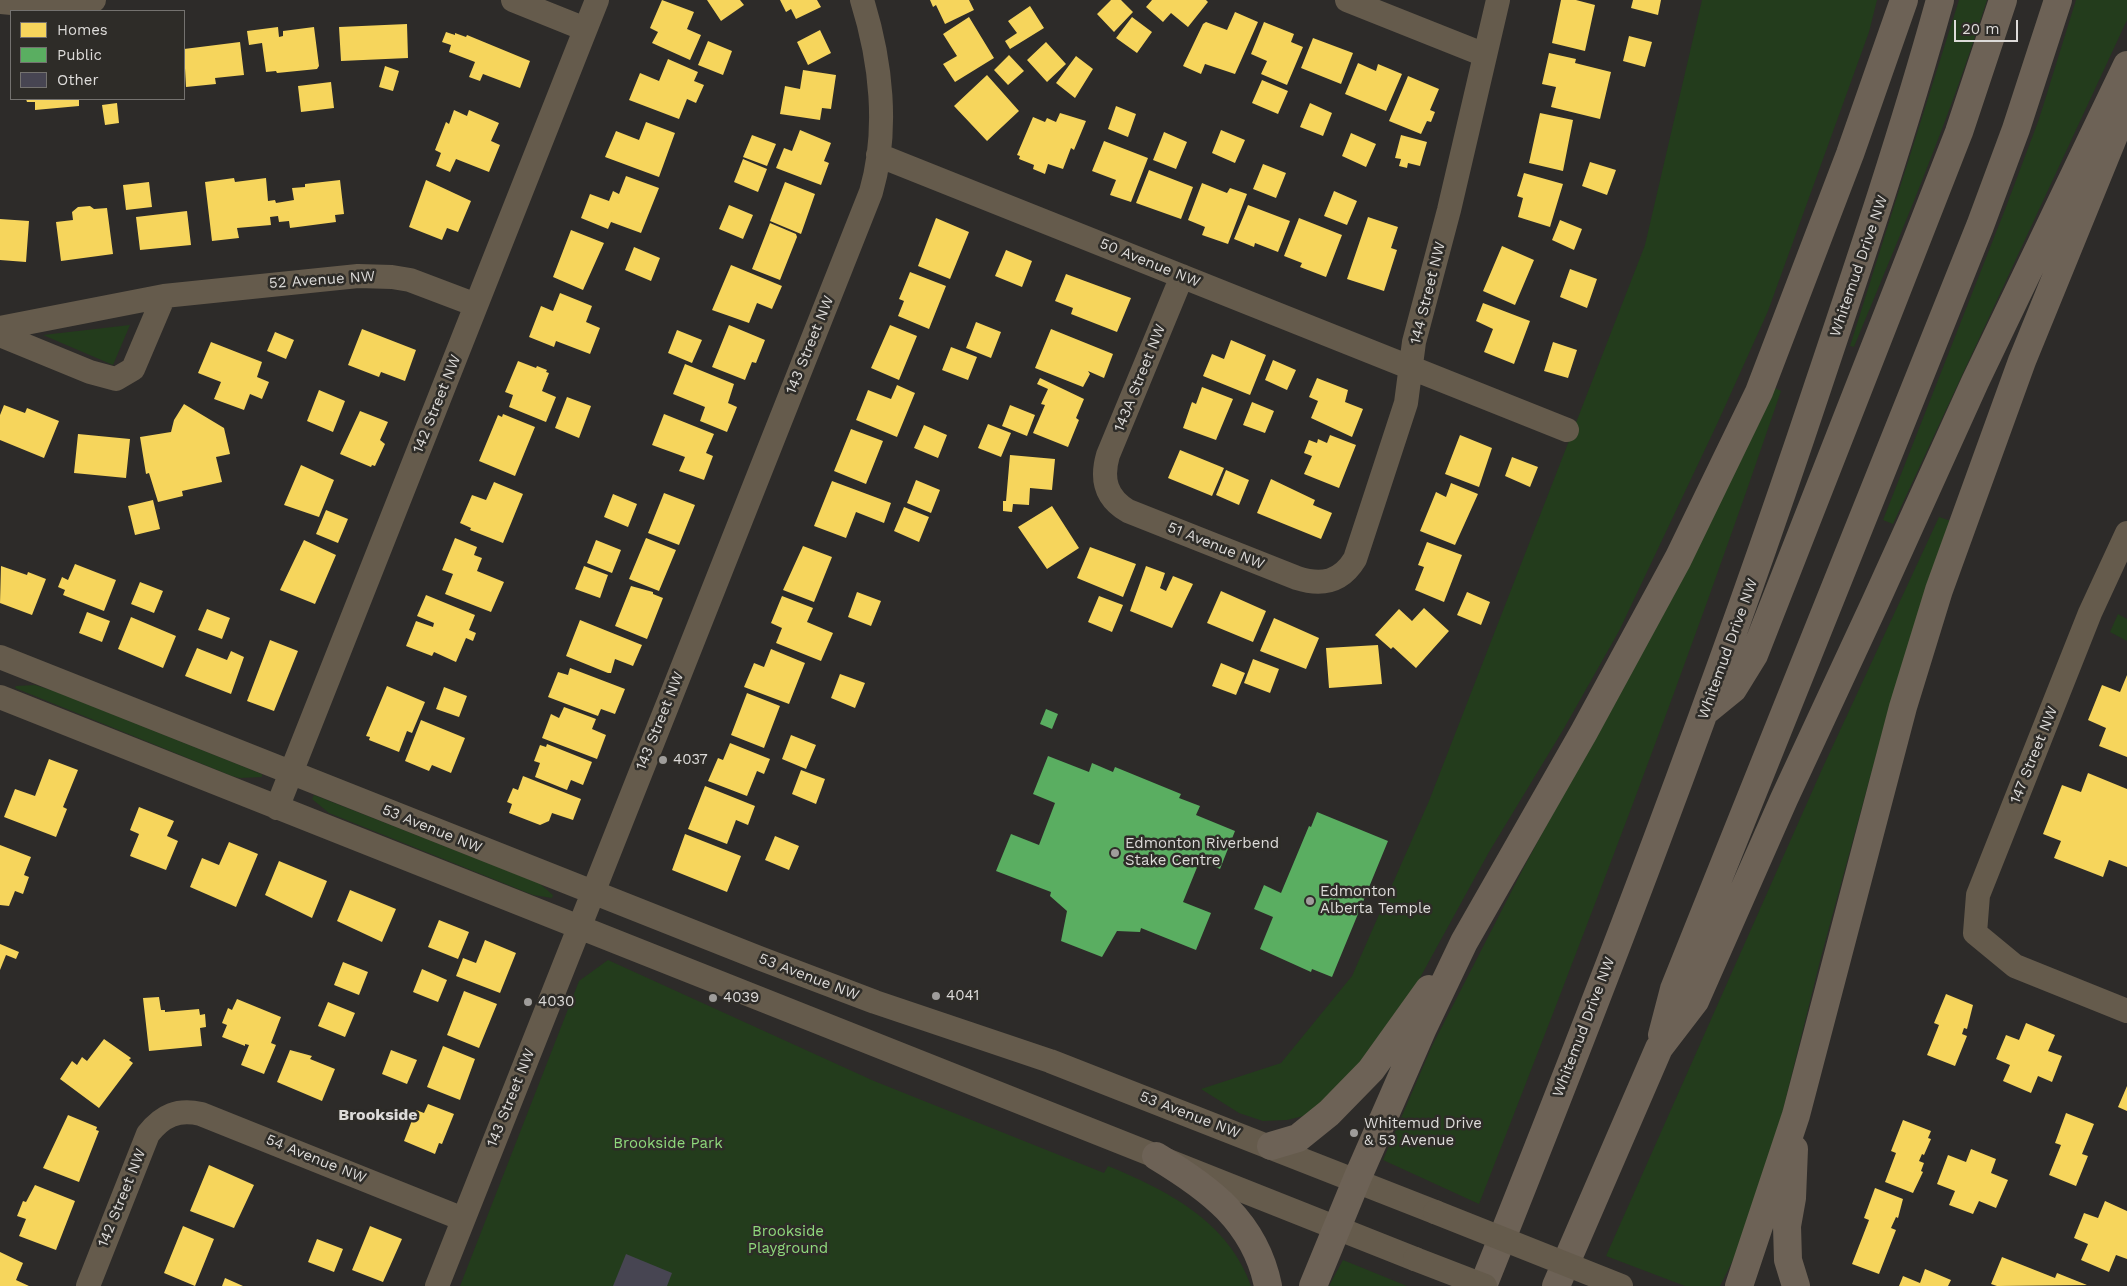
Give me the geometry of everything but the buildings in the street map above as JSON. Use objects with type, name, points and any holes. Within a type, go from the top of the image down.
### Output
[{"type":"highway","points":[[1313,1286],[1423,1028],[1464,942],[1584,732],[1678,559],[1759,392],[1850,154],[1904,0]]},
{"type":"highway","name":"Whitemud Drive NW","points":[[1484,1286],[1704,713],[1758,565],[1884,191],[1940,0]]},
{"type":"highway","points":[[1704,713],[1733,688],[1754,655],[1959,132],[2003,0]]},
{"type":"highway","points":[[1556,1286],[1659,1048],[1674,989],[1980,226],[2016,128],[2058,0]]},
{"type":"highway","points":[[1659,1048],[1695,1001],[1784,799],[1876,603],[1975,382],[2127,65]]},
{"type":"highway","points":[[1739,1286],[1796,1115],[1903,706],[1939,590],[2022,361],[2104,164],[2127,102]]},
{"type":"highway","points":[[1271,1146],[1298,1138],[1307,1132],[1371,1070],[1464,942]]},
{"type":"highway","points":[[1796,1115],[1792,1198],[1787,1226],[1788,1260],[1796,1286]]},
{"type":"highway","points":[[1156,1156],[1215,1195],[1233,1214],[1248,1234],[1261,1262],[1268,1286]]},
{"type":"street","points":[[0,2],[44,6],[94,0]]},
{"type":"street","points":[[513,0],[586,29]]},
{"type":"street","name":"142 Street NW","points":[[278,808],[597,0]]},
{"type":"street","points":[[862,0],[875,48],[878,77],[880,105],[878,155]]},
{"type":"street","points":[[1347,0],[1485,55]]},
{"type":"street","name":"144 Street NW","points":[[1340,577],[1355,559],[1403,414],[1412,366],[1414,342],[1498,0]]},
{"type":"street","name":"50 Avenue NW","points":[[878,155],[1412,366],[1567,430]]},
{"type":"street","name":"143 Street NW","points":[[437,1286],[864,209],[876,174],[878,155]]},
{"type":"street","name":"52 Avenue NW","points":[[0,328],[164,296],[325,278],[374,276],[410,280],[476,305]]},
{"type":"street","name":"143A Street NW","points":[[1105,483],[1108,455],[1182,276]]},
{"type":"street","points":[[0,334],[90,372],[116,379],[133,369],[164,296]]},
{"type":"street","name":"51 Avenue NW","points":[[1105,483],[1108,492],[1120,506],[1146,518],[1297,578],[1319,582],[1340,577]]},
{"type":"street","name":"147 Street NW","points":[[2127,533],[2090,613],[1978,896],[1975,933],[2015,966],[2127,1011]]},
{"type":"street","name":"53 Avenue NW","points":[[0,657],[592,893],[875,1002],[1050,1061],[1357,1179],[1621,1286]]},
{"type":"street","points":[[0,697],[1484,1286]]},
{"type":"street","name":"54 Avenue NW","points":[[166,1116],[182,1112],[201,1114],[464,1219]]},
{"type":"street","name":"142 Street NW","points":[[88,1286],[144,1143],[154,1126],[166,1116]]},
{"type":"green space","points":[[1702,0],[1877,0],[1869,32],[1768,311],[1718,422],[1619,631],[1563,730],[1489,852],[1410,996],[1367,1062],[1316,1113],[1287,1120],[1263,1121],[1239,1113],[1201,1089],[1281,1063],[1352,976],[1429,801],[1645,245]]},
{"type":"green space","points":[[1959,0],[1987,0],[1973,44],[1924,175],[1854,347],[1850,346]]},
{"type":"green space","points":[[2076,0],[2127,0],[2127,20],[1893,524],[1883,520],[2039,119]]},
{"type":"green space","points":[[130,325],[113,365],[43,335]]},
{"type":"green space","points":[[1771,386],[1781,391],[1746,494],[1596,901],[1479,1204],[1383,1160],[1432,1046],[1524,867],[1635,661]]},
{"type":"green space","points":[[1939,517],[1951,521],[1883,730],[1821,957],[1776,1138],[1741,1244],[1720,1286],[1685,1286],[1606,1256],[1823,767]]},
{"type":"green space","points":[[2118,614],[2127,619],[2127,641],[2110,632]]},
{"type":"green space","points":[[35,685],[262,774],[262,777],[240,778],[232,776],[15,688],[16,686]]},
{"type":"green space","points":[[314,795],[539,883],[553,895],[552,898],[533,895],[329,813],[312,799]]},
{"type":"green space","name":"Brookside Park","points":[[608,960],[874,1081],[1104,1173],[1108,1166],[1152,1186],[1193,1211],[1212,1226],[1241,1263],[1251,1286],[460,1286],[579,981]]},
{"type":"green space","points":[[1343,1260],[1407,1286],[1329,1286]]},
{"type":"place","name":"4037","points":[[663,760]]},
{"type":"place","name":"Edmonton Riverbend Stake Centre","points":[[1115,853]]},
{"type":"place","name":"Edmonton Alberta Temple","points":[[1310,901]]},
{"type":"place","name":"4041","points":[[936,996]]},
{"type":"place","name":"4039","points":[[713,998]]},
{"type":"place","name":"4030","points":[[528,1002]]},
{"type":"place","name":"Whitemud Drive & 53 Avenue","points":[[1354,1133]]},
{"type":"district","name":"Brookside","points":[[378,1115]]},
{"type":"park label","name":"Brookside Playground","points":[[788,1240]]}]
